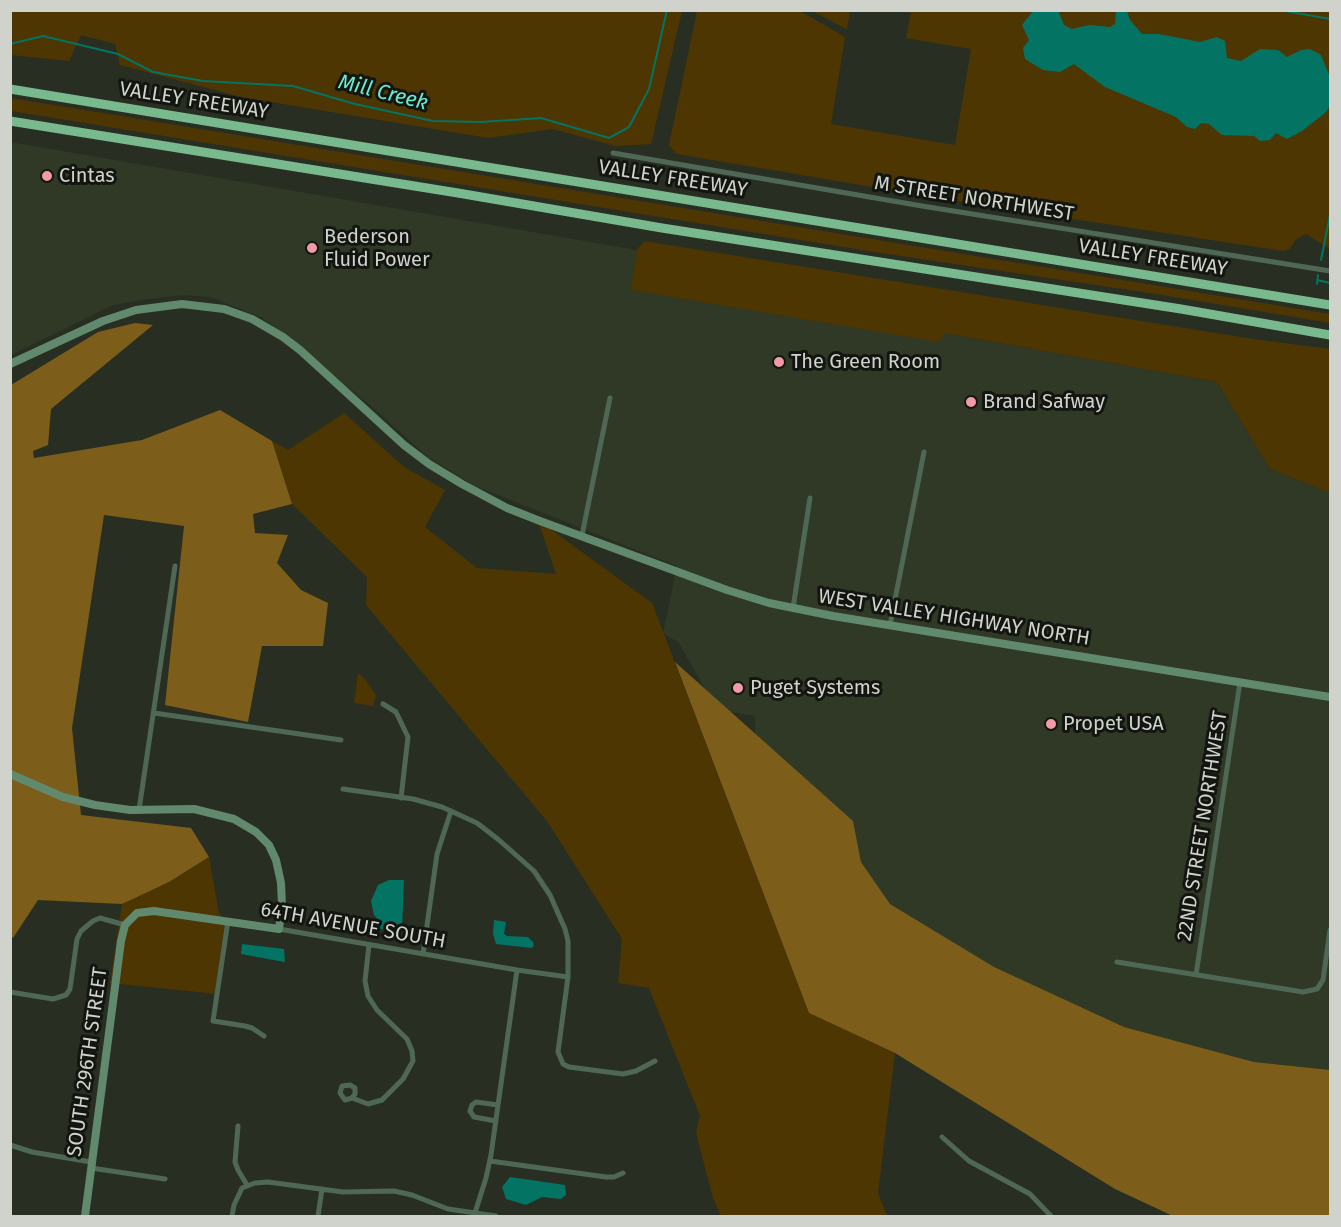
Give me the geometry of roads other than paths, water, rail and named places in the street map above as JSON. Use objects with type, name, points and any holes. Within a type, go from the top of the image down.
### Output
[{"type":"highway","name":"VALLEY FREEWAY","points":[[10,89],[1330,304]]},
{"type":"highway","points":[[10,121],[662,228],[1181,309],[1330,335]]},
{"type":"main road","name":"WEST VALLEY HIGHWAY NORTH","points":[[10,364],[103,321],[136,310],[187,304],[233,312],[260,323],[283,337],[404,445],[451,478],[507,508],[727,590],[793,608],[1330,697]]},
{"type":"main road","points":[[10,774],[63,798],[95,805],[139,810],[194,810],[220,814],[237,820],[266,841],[273,853],[282,898],[279,929]]},
{"type":"main road","name":"64TH AVENUE SOUTH","points":[[125,925],[134,915],[144,911],[160,911],[279,929]]},
{"type":"main road","name":"SOUTH 296TH STREET","points":[[84,1216],[121,940],[125,925]]},
{"type":"street","name":"M STREET NORTHWEST","points":[[613,153],[946,210],[1330,271]]},
{"type":"street","points":[[582,535],[610,398]]},
{"type":"street","points":[[890,625],[924,452]]},
{"type":"street","points":[[793,608],[810,498]]},
{"type":"street","points":[[139,810],[175,566]]},
{"type":"street","name":"22ND STREET NORTHWEST","points":[[1196,975],[1240,682]]},
{"type":"street","points":[[382,704],[396,712],[408,736],[401,798]]},
{"type":"street","points":[[154,713],[341,740]]},
{"type":"street","points":[[343,789],[427,803],[451,811],[477,823],[534,871],[550,895],[563,922],[568,940],[568,977],[558,1052],[563,1064],[569,1067],[623,1074],[636,1071],[655,1061]]},
{"type":"street","points":[[423,954],[437,854],[451,811]]},
{"type":"street","points":[[10,992],[53,999],[66,994],[70,989],[77,939],[81,931],[100,918],[125,925]]},
{"type":"street","points":[[228,921],[213,1021],[252,1028],[264,1036]]},
{"type":"street","name":"64TH AVENUE SOUTH","points":[[279,929],[568,977]]},
{"type":"street","points":[[1117,962],[1303,992],[1317,989],[1323,980],[1330,930]]},
{"type":"street","points":[[352,1098],[358,1102],[371,1104],[384,1098],[407,1074],[413,1057],[407,1039],[377,1010],[368,996],[365,981],[369,945]]},
{"type":"street","points":[[475,1215],[490,1161],[517,970]]},
{"type":"street","points":[[496,1121],[474,1118],[470,1111],[476,1102],[498,1105]]},
{"type":"street","points":[[238,1126],[236,1162],[247,1185]]},
{"type":"street","points":[[942,1137],[969,1161],[1030,1194],[1051,1216]]},
{"type":"street","points":[[10,1145],[91,1166],[165,1179]]},
{"type":"street","points":[[490,1161],[614,1178],[622,1173]]},
{"type":"street","points":[[232,1216],[239,1193],[247,1185],[268,1182],[356,1192],[394,1191],[412,1195],[448,1209],[475,1215],[496,1216]]},
{"type":"street","points":[[318,1216],[322,1189]]},
{"type":"water","points":[[1058,10],[1064,25],[1072,29],[1089,25],[1110,27],[1115,24],[1116,11],[1127,11],[1130,20],[1142,34],[1159,34],[1200,42],[1217,37],[1225,41],[1227,58],[1241,61],[1260,49],[1278,50],[1287,57],[1301,50],[1310,49],[1321,55],[1330,77],[1330,106],[1325,113],[1302,131],[1287,139],[1276,133],[1270,140],[1260,141],[1254,136],[1222,135],[1209,124],[1201,123],[1195,129],[1187,127],[1176,117],[1105,87],[1074,64],[1060,72],[1043,70],[1025,59],[1023,48],[1029,40],[1022,25],[1033,11]]},
{"type":"water","points":[[389,880],[404,880],[402,928],[390,931],[377,926],[380,921],[374,915],[371,901],[378,885]]},
{"type":"water","points":[[494,920],[506,922],[504,934],[507,936],[528,937],[533,942],[532,948],[496,944],[493,934]]},
{"type":"water","points":[[242,944],[284,949],[285,962],[241,954]]},
{"type":"water","points":[[510,1177],[565,1185],[566,1195],[561,1199],[542,1197],[526,1205],[506,1199],[502,1187]]},
{"type":"waterway","name":"Mill Creek","points":[[10,44],[43,36],[118,54],[153,72],[203,81],[293,86],[355,104],[433,121],[481,122],[541,118],[609,138],[629,127],[649,89],[667,10]]},
{"type":"waterway","name":"Mill Creek","points":[[1280,10],[1330,19]]},
{"type":"waterway","name":"Mill Creek","points":[[1321,260],[1330,215]]},
{"type":"waterway","name":"Mill Creek","points":[[1317,284],[1318,275]]},
{"type":"waterway","points":[[1317,280],[1330,283]]},
{"type":"place","name":"Cintas","points":[[47,176]]},
{"type":"place","name":"Bederson Fluid Power","points":[[312,248]]},
{"type":"place","name":"The Green Room","points":[[779,362]]},
{"type":"place","name":"Brand Safway","points":[[971,402]]},
{"type":"place","name":"Puget Systems","points":[[738,688]]},
{"type":"place","name":"Propet USA","points":[[1051,724]]}]
